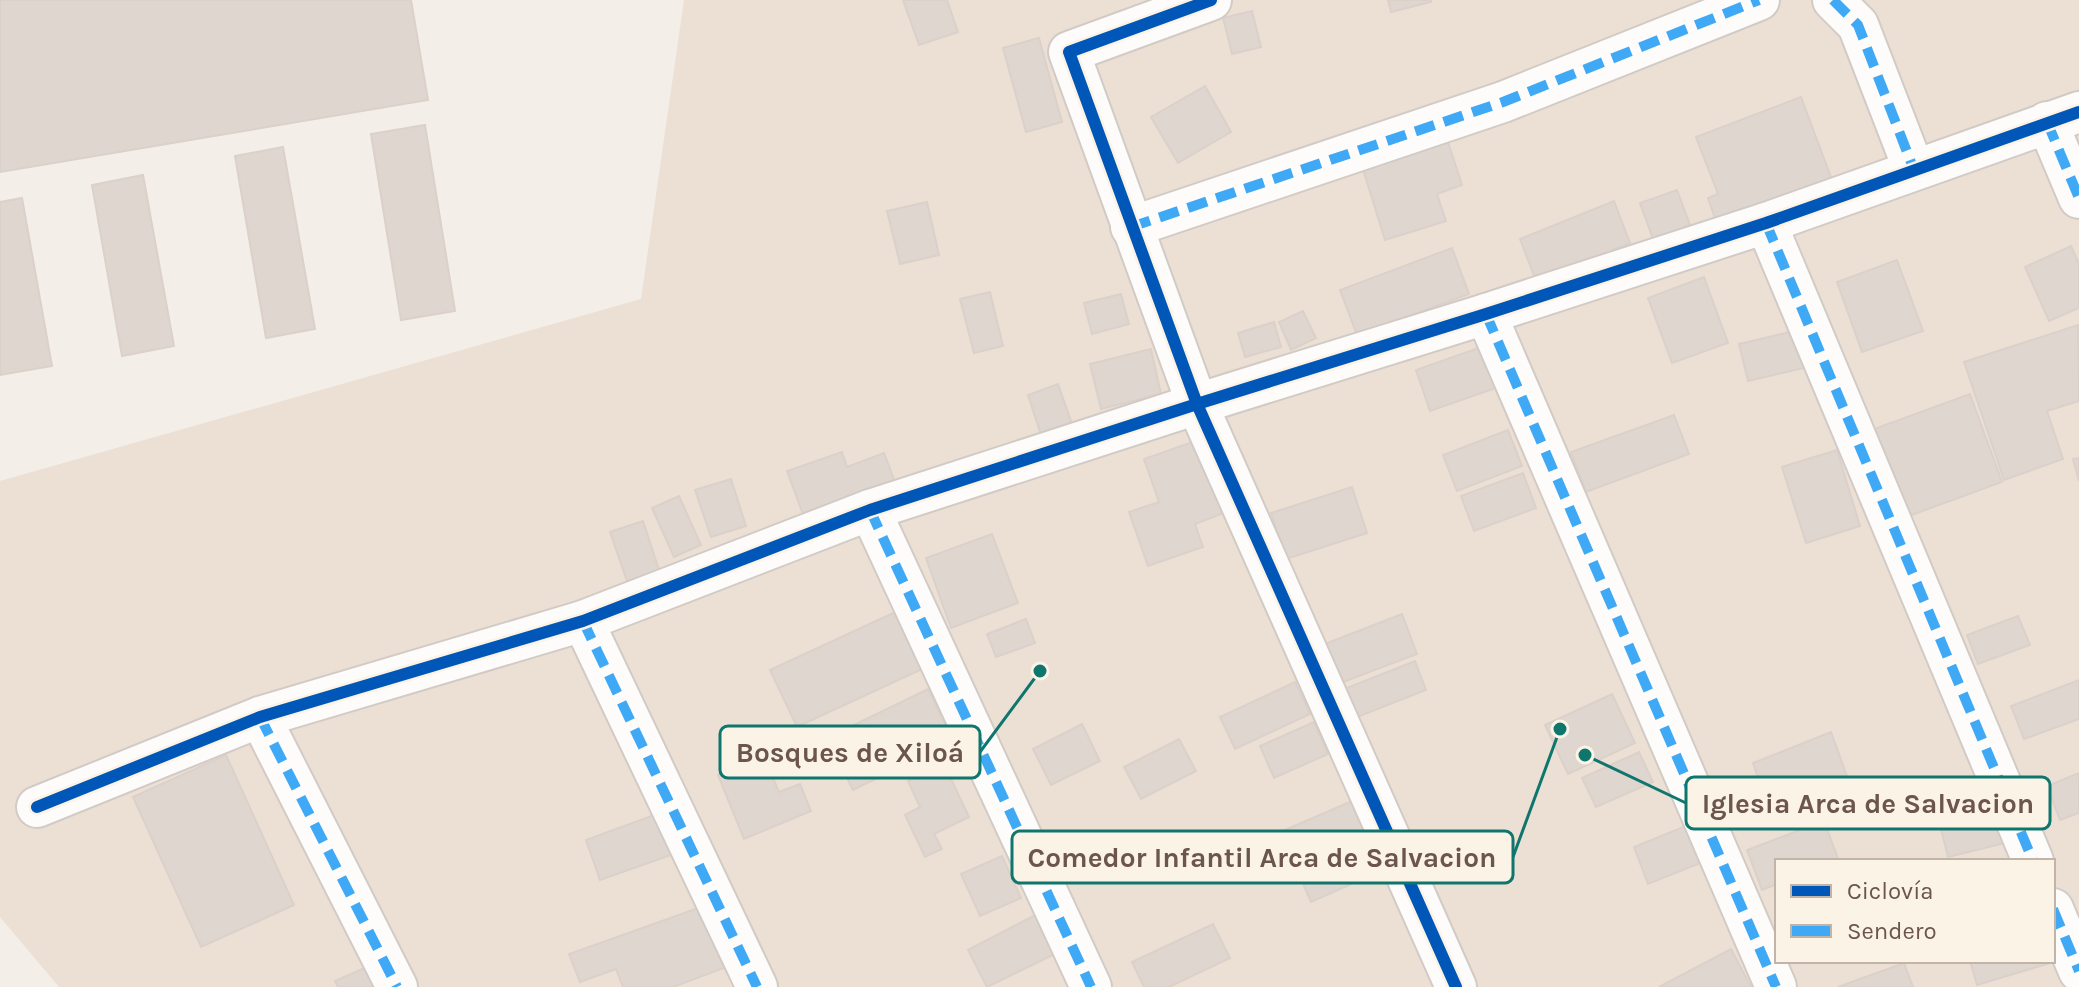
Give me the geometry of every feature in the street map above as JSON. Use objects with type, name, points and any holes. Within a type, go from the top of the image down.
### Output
[{"type":"street","points":[[1211,0],[1069,52],[1197,404],[1456,987]]},
{"type":"street","points":[[1131,227],[1503,102],[1759,0]]},
{"type":"street","points":[[1833,0],[1858,25],[1914,170]]},
{"type":"street","points":[[37,807],[260,717],[583,621],[870,510],[1766,223],[2063,117],[2079,198]]},
{"type":"street","points":[[1766,223],[2032,859]]},
{"type":"street","points":[[1486,314],[1776,987]]},
{"type":"street","points":[[870,510],[1091,987]]},
{"type":"street","points":[[583,621],[757,987]]},
{"type":"street","points":[[260,717],[397,987]]},
{"type":"street","points":[[2055,914],[2079,971]]},
{"type":"shaded area","points":[[684,0],[2079,0],[2079,987],[59,987],[0,917],[0,481],[641,299]]},
{"type":"building","points":[[0,0],[411,0],[428,100],[0,172]]},
{"type":"building","points":[[903,0],[947,0],[958,32],[919,45]]},
{"type":"building","points":[[1388,0],[1431,0],[1431,2],[1391,12]]},
{"type":"building","points":[[1252,11],[1261,47],[1232,54],[1223,18]]},
{"type":"building","points":[[1039,38],[1062,122],[1026,132],[1003,48]]},
{"type":"building","points":[[1205,86],[1231,132],[1178,163],[1151,117]]},
{"type":"building","points":[[1801,97],[1832,180],[1717,224],[1708,198],[1718,194],[1696,137]]},
{"type":"building","points":[[425,125],[455,311],[401,320],[371,134]]},
{"type":"building","points":[[1445,133],[1462,185],[1437,194],[1446,221],[1385,240],[1360,160]]},
{"type":"building","points":[[283,147],[315,329],[266,338],[235,156]]},
{"type":"building","points":[[143,175],[174,346],[122,356],[92,185]]},
{"type":"building","points":[[1677,190],[1690,225],[1653,239],[1640,203]]},
{"type":"building","points":[[22,198],[52,366],[0,375],[0,202]]},
{"type":"building","points":[[1614,201],[1630,243],[1536,281],[1520,239]]},
{"type":"building","points":[[927,202],[939,255],[900,264],[887,211]]},
{"type":"building","points":[[2071,246],[2079,264],[2079,308],[2049,321],[2025,267]]},
{"type":"building","points":[[1452,248],[1469,294],[1357,335],[1340,290]]},
{"type":"building","points":[[1897,260],[1923,331],[1862,352],[1837,282]]},
{"type":"building","points":[[1704,277],[1728,343],[1672,363],[1648,298]]},
{"type":"building","points":[[990,292],[1003,346],[974,353],[960,299]]},
{"type":"building","points":[[1121,294],[1129,324],[1092,334],[1084,303]]},
{"type":"building","points":[[1303,311],[1316,338],[1291,350],[1279,322]]},
{"type":"building","points":[[1274,322],[1281,347],[1245,357],[1238,333]]},
{"type":"building","points":[[2078,325],[2079,401],[2047,411],[2063,459],[2004,480],[1964,362]]},
{"type":"building","points":[[1803,329],[1812,366],[1748,381],[1739,344]]},
{"type":"building","points":[[1484,346],[1499,387],[1430,411],[1416,370]]},
{"type":"building","points":[[1151,349],[1161,394],[1101,409],[1090,364]]},
{"type":"building","points":[[1058,384],[1073,427],[1042,438],[1028,395]]},
{"type":"building","points":[[1970,394],[2002,482],[1906,517],[1874,429]]},
{"type":"building","points":[[1674,415],[1689,454],[1586,492],[1571,452]]},
{"type":"building","points":[[1508,430],[1522,466],[1457,491],[1443,455]]},
{"type":"building","points":[[1198,440],[1224,513],[1195,524],[1203,547],[1148,566],[1129,512],[1159,502],[1144,459]]},
{"type":"building","points":[[1837,450],[1860,526],[1806,543],[1782,467]]},
{"type":"building","points":[[842,452],[847,467],[884,453],[895,482],[807,525],[787,471]]},
{"type":"building","points":[[2079,458],[2079,481],[2073,459]]},
{"type":"building","points":[[1523,473],[1536,508],[1474,531],[1461,496]]},
{"type":"building","points":[[731,479],[746,526],[711,537],[695,490]]},
{"type":"building","points":[[1352,487],[1367,533],[1286,559],[1271,513]]},
{"type":"building","points":[[679,496],[701,545],[674,557],[652,508]]},
{"type":"building","points":[[643,521],[660,573],[628,584],[610,532]]},
{"type":"building","points":[[992,534],[1018,603],[951,628],[926,558]]},
{"type":"building","points":[[906,607],[933,664],[797,727],[770,670]]},
{"type":"building","points":[[1402,614],[1417,654],[1338,684],[1322,645]]},
{"type":"building","points":[[2018,616],[2030,645],[1978,664],[1967,635]]},
{"type":"building","points":[[1026,619],[1035,643],[996,657],[987,634]]},
{"type":"building","points":[[1415,661],[1426,690],[1355,718],[1344,689]]},
{"type":"building","points":[[2079,680],[2079,719],[2024,739],[2011,706]]},
{"type":"building","points":[[1295,682],[1310,714],[1235,749],[1220,717]]},
{"type":"building","points":[[928,689],[954,741],[853,790],[827,738]]},
{"type":"building","points":[[1612,694],[1635,743],[1568,774],[1545,725]]},
{"type":"building","points":[[1314,722],[1328,754],[1274,778],[1260,746]]},
{"type":"building","points":[[1082,724],[1100,761],[1051,785],[1033,749]]},
{"type":"building","points":[[1831,732],[1853,793],[1772,818],[1753,763]]},
{"type":"building","points":[[1179,739],[1196,771],[1141,799],[1124,767]]},
{"type":"building","points":[[1639,752],[1653,782],[1596,807],[1582,778]]},
{"type":"building","points":[[226,755],[294,905],[201,947],[133,797]]},
{"type":"building","points":[[764,756],[779,792],[800,784],[811,811],[744,839],[718,775]]},
{"type":"building","points":[[944,764],[969,817],[934,834],[942,849],[925,857],[905,815],[920,807],[908,781]]},
{"type":"building","points":[[2079,773],[2079,813],[2060,820],[2047,786]]},
{"type":"building","points":[[1359,798],[1390,867],[1311,902],[1280,832]]},
{"type":"building","points":[[2004,806],[2013,841],[1948,857],[1939,821]]},
{"type":"building","points":[[662,812],[677,853],[600,880],[586,840]]},
{"type":"building","points":[[1824,821],[1838,859],[1775,859],[1775,885],[1762,890],[1747,850]]},
{"type":"building","points":[[1693,823],[1708,860],[1648,884],[1634,847]]},
{"type":"building","points":[[1002,856],[1021,898],[980,916],[961,874]]},
{"type":"building","points":[[701,907],[724,968],[673,987],[623,987],[616,969],[580,982],[569,954]]},
{"type":"building","points":[[1039,913],[1059,952],[987,987],[968,950]]},
{"type":"building","points":[[1213,924],[1230,958],[1169,987],[1144,987],[1132,962]]},
{"type":"building","points":[[1731,949],[1751,987],[1659,987]]},
{"type":"building","points":[[1904,963],[1913,987],[1838,987]]},
{"type":"building","points":[[1971,963],[2050,963],[1977,985]]},
{"type":"building","points":[[374,964],[380,987],[338,987],[335,981]]},
{"type":"marked path","points":[[1131,227],[1503,102],[1759,0]]},
{"type":"marked path","points":[[1833,0],[1858,25],[1914,170]]},
{"type":"marked path","points":[[2047,122],[2079,198]]},
{"type":"marked path","points":[[1766,223],[2032,859]]},
{"type":"marked path","points":[[1486,314],[1776,987]]},
{"type":"marked path","points":[[870,510],[1091,987]]},
{"type":"marked path","points":[[583,621],[757,987]]},
{"type":"marked path","points":[[260,717],[397,987]]},
{"type":"marked path","points":[[2055,914],[2079,971]]},
{"type":"cycle path","points":[[1211,0],[1069,52],[1197,404],[1456,987]]},
{"type":"cycle path","points":[[37,807],[260,717],[583,621],[870,510],[1766,223],[2079,112]]},
{"type":"place","name":"Bosques de Xiloá","points":[[1040,671]]},
{"type":"place","name":"Comedor Infantil Arca de Salvacion","points":[[1560,729]]},
{"type":"place","name":"Iglesia Arca de Salvacion","points":[[1585,755]]}]
